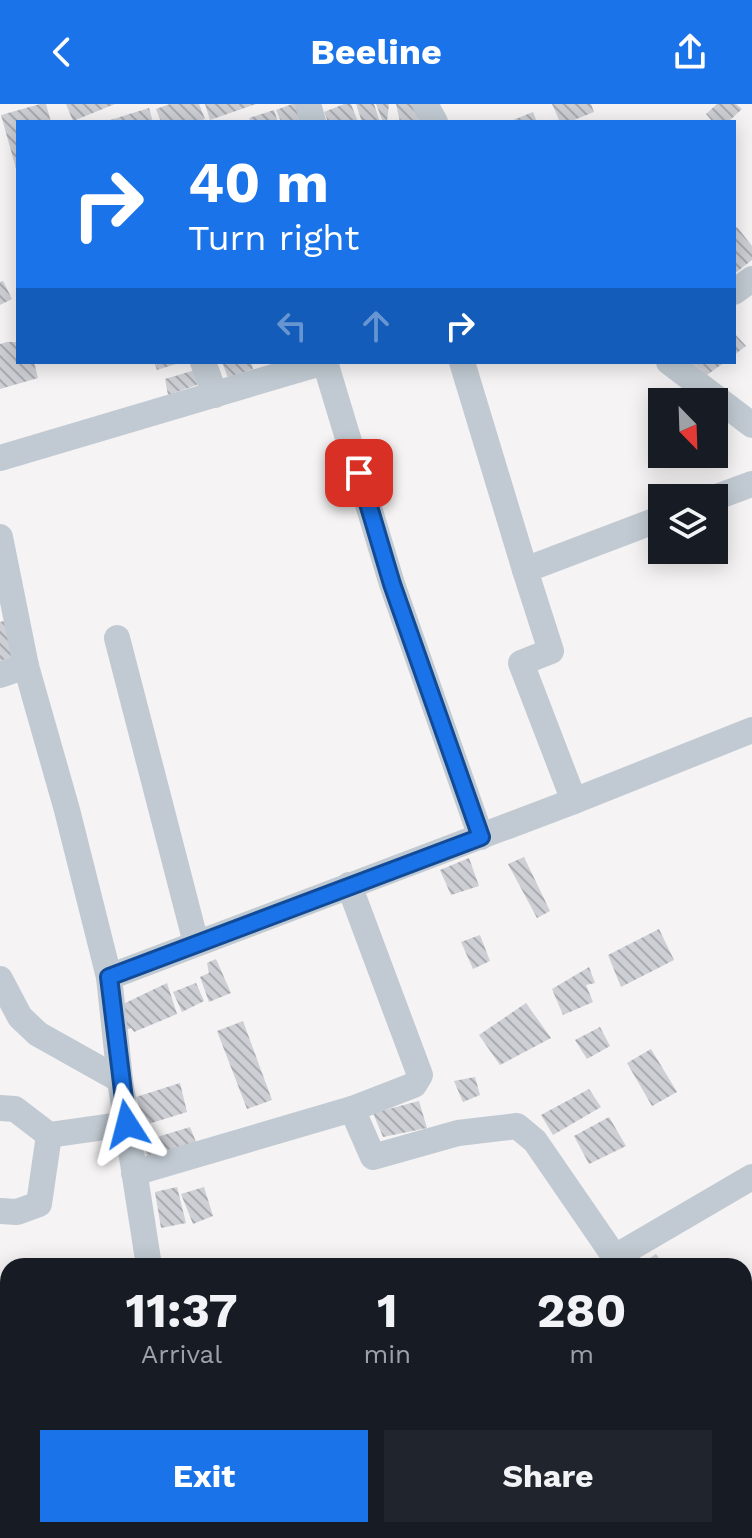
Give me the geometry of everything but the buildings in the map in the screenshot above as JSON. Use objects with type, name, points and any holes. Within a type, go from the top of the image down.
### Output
[{"type":"street","points":[[204,364],[215,395]]},
{"type":"street","points":[[0,458],[215,395],[289,367],[311,364]]},
{"type":"street","points":[[326,364],[392,584],[481,837]]},
{"type":"street","points":[[463,364],[551,651],[521,663],[574,801]]},
{"type":"street","points":[[672,364],[752,425]]},
{"type":"street","points":[[728,493],[752,484]]},
{"type":"street","points":[[525,570],[648,523]]},
{"type":"street","points":[[0,537],[26,666],[67,810],[109,977],[120,1080],[148,1258]]},
{"type":"street","points":[[117,638],[196,943]]},
{"type":"street","points":[[0,675],[26,666]]},
{"type":"street","points":[[109,977],[481,837],[752,730]]},
{"type":"street","points":[[134,1173],[352,1109],[414,1085],[420,1075],[349,885]]},
{"type":"street","points":[[0,979],[20,1017],[38,1034],[120,1080]]},
{"type":"street","points":[[0,1108],[15,1109],[49,1135],[127,1124]]},
{"type":"street","points":[[352,1109],[373,1157],[458,1133],[517,1126],[535,1141],[616,1258]]},
{"type":"street","points":[[0,1211],[17,1212],[39,1204],[49,1135]]},
{"type":"street","points":[[623,1258],[752,1177]]},
{"type":"route","points":[[127,1124],[109,977],[481,837],[392,584],[359,473]]}]
